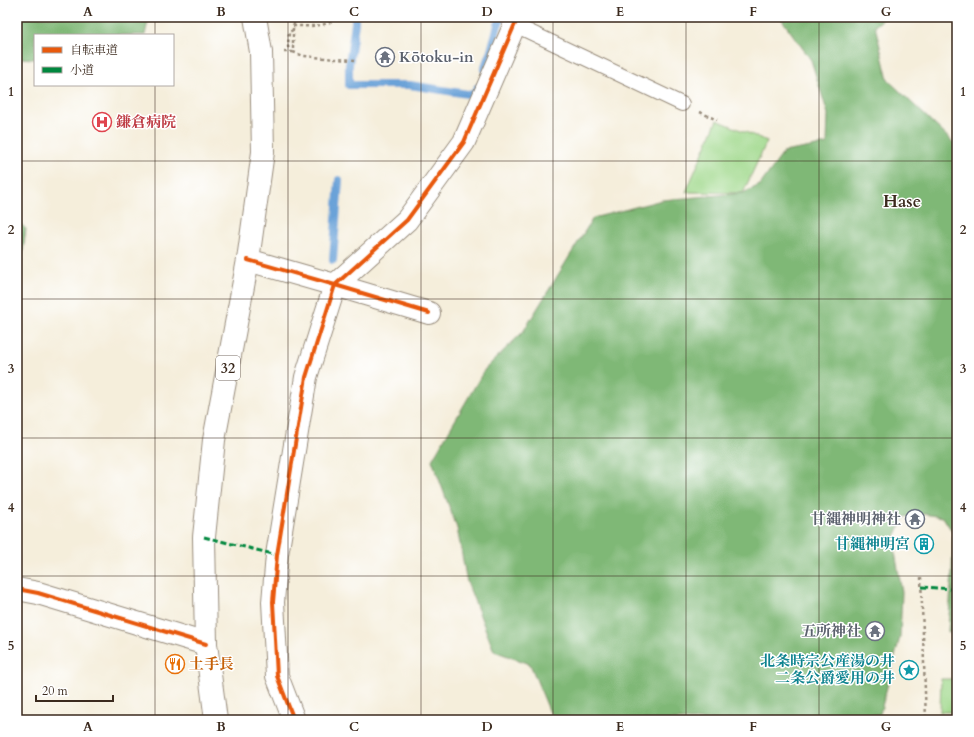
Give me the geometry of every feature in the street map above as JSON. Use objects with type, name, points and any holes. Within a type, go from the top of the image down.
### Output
[{"type":"street","name":"32","points":[[216,720],[206,644],[204,530],[214,440],[248,260],[263,152],[261,52],[255,17]]},
{"type":"street","points":[[294,720],[278,676],[273,602],[277,555],[306,377],[335,285],[407,220],[464,142],[517,21]]},
{"type":"street","points":[[248,260],[429,313]]},
{"type":"street","points":[[17,589],[38,593],[206,644]]},
{"type":"lane","points":[[517,21],[682,104]]},
{"type":"path","points":[[293,30],[289,32],[288,47],[293,46],[293,30],[293,26],[296,17]]},
{"type":"path","points":[[293,26],[318,25],[331,22],[338,17]]},
{"type":"path","points":[[293,52],[304,56],[356,60]]},
{"type":"path","points":[[921,577],[926,720]]},
{"type":"green space","points":[[17,17],[149,17],[145,34],[34,34],[34,59],[17,58]]},
{"type":"green space","points":[[780,17],[885,17],[875,26],[888,80],[957,146],[957,633],[948,632],[953,533],[943,517],[923,514],[904,517],[893,541],[902,592],[900,637],[880,714],[824,720],[553,720],[530,664],[494,651],[467,582],[457,528],[432,460],[485,369],[523,332],[593,218],[662,200],[743,193],[760,185],[784,152],[827,144],[828,114],[811,60]]},
{"type":"green space","points":[[717,120],[767,141],[743,193],[686,192]]},
{"type":"green space","points":[[17,220],[26,229],[17,295]]},
{"type":"green space","points":[[941,679],[957,679],[957,712],[940,712]]},
{"type":"waterway","points":[[355,17],[349,65],[349,85],[410,85],[474,95],[477,88]]},
{"type":"waterway","points":[[484,69],[502,17]]},
{"type":"waterway","points":[[333,260],[339,180]]},
{"type":"marked path","points":[[204,537],[277,555]]},
{"type":"marked path","points":[[922,587],[954,589]]},
{"type":"cycle path","points":[[248,260],[335,285],[407,220],[464,142],[518,17]]},
{"type":"cycle path","points":[[294,720],[277,676],[273,602],[277,555],[306,377],[335,285],[429,313]]},
{"type":"cycle path","points":[[17,589],[38,593],[206,644]]},
{"type":"place","name":"Kōtoku-in","points":[[385,57]]},
{"type":"place","name":"鎌倉病院","points":[[102,122]]},
{"type":"place","name":"甘縄神明神社","points":[[915,519]]},
{"type":"place","name":"甘縄神明宮","points":[[924,544]]},
{"type":"place","name":"五所神社","points":[[875,631]]},
{"type":"place","name":"土手長","points":[[175,664]]},
{"type":"place","name":"北条時宗公産湯の井 二条公爵愛用の井","points":[[909,670]]},
{"type":"district","name":"Hase","points":[[902,201]]}]
